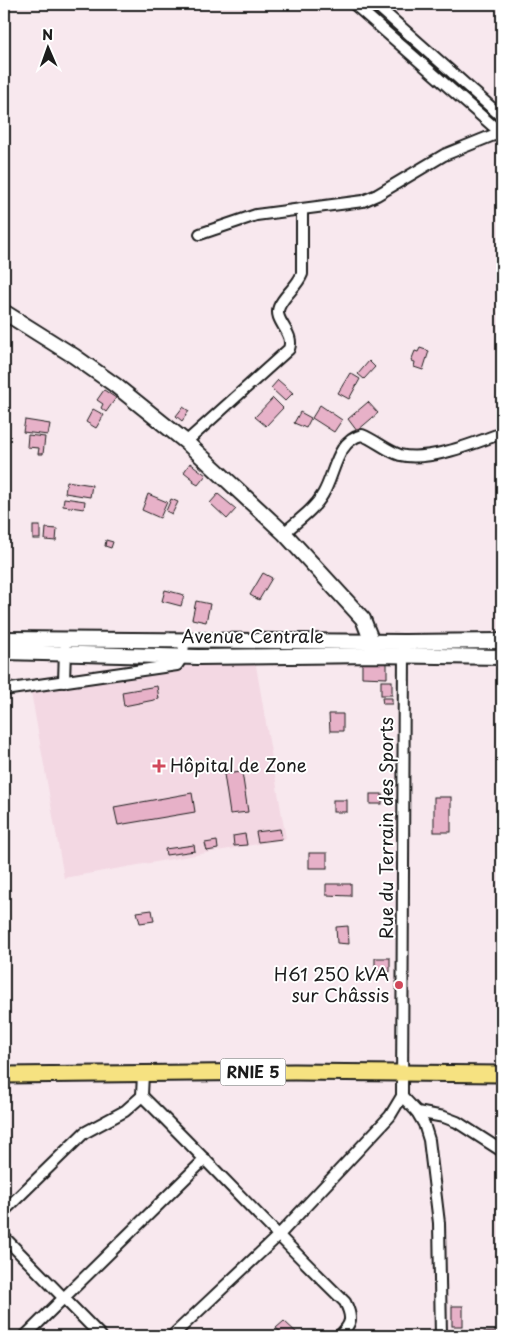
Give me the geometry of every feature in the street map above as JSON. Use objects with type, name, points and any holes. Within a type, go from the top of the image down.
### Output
[{"type":"main road","name":"RNIE 5","points":[[4,1075],[143,1073],[502,1074]]},
{"type":"street","points":[[200,234],[256,215],[364,201],[444,155],[502,133],[354,4]]},
{"type":"street","points":[[375,4],[502,117]]},
{"type":"street","points":[[186,442],[288,349],[291,343],[278,314],[278,308],[299,281],[302,274],[302,209]]},
{"type":"street","points":[[4,312],[74,356],[186,442],[284,533],[363,619],[372,648]]},
{"type":"street","points":[[284,533],[316,504],[323,494],[338,456],[346,444],[354,437],[362,435],[398,454],[410,456],[442,452],[484,440],[502,432]]},
{"type":"street","name":"Avenue Centrale","points":[[4,639],[65,647],[183,656],[372,648]]},
{"type":"street","points":[[4,690],[177,665],[183,656],[184,641]]},
{"type":"street","name":"Avenue Centrale","points":[[4,652],[184,641],[404,649],[502,656]]},
{"type":"street","name":"Avenue Centrale","points":[[404,649],[502,641]]},
{"type":"street","points":[[64,682],[65,647]]},
{"type":"street","name":"Rue du Terrain des Sports","points":[[402,1096],[404,649]]},
{"type":"street","points":[[4,1211],[84,1133],[125,1111],[142,1096],[143,1073]]},
{"type":"street","points":[[142,1096],[345,1302],[351,1313],[350,1323],[339,1336]]},
{"type":"street","points":[[172,1336],[278,1236],[390,1116],[402,1096],[417,1112],[430,1140],[439,1223],[441,1336]]},
{"type":"street","points":[[417,1112],[444,1117],[456,1122],[502,1151]]},
{"type":"street","points":[[25,1336],[205,1159]]},
{"type":"street","points":[[4,1237],[101,1336]]},
{"type":"shaded area","name":"Hôpital de Zone","points":[[254,654],[286,839],[64,878],[31,692]]},
{"type":"building","points":[[420,348],[429,351],[423,370],[414,367],[415,362],[411,361],[415,351],[418,352]]},
{"type":"building","points":[[369,361],[375,367],[364,379],[358,374]]},
{"type":"building","points":[[350,373],[360,379],[349,399],[338,393]]},
{"type":"building","points":[[278,380],[293,393],[285,401],[271,388]]},
{"type":"building","points":[[104,390],[116,398],[106,412],[101,408],[103,404],[97,400]]},
{"type":"building","points":[[273,398],[283,408],[266,426],[255,417]]},
{"type":"building","points":[[368,402],[378,413],[357,431],[348,419]]},
{"type":"building","points":[[320,405],[342,420],[334,432],[312,418]]},
{"type":"building","points":[[183,407],[189,411],[182,421],[176,416]]},
{"type":"building","points":[[93,409],[104,415],[96,428],[86,422]]},
{"type":"building","points":[[300,412],[311,418],[306,428],[294,423]]},
{"type":"building","points":[[25,420],[50,424],[48,435],[23,432]]},
{"type":"building","points":[[28,435],[45,437],[43,454],[38,454],[39,448],[27,447]]},
{"type":"building","points":[[190,463],[206,475],[198,485],[184,472]]},
{"type":"building","points":[[67,481],[92,485],[90,497],[65,493]]},
{"type":"building","points":[[148,494],[167,502],[160,518],[142,510]]},
{"type":"building","points":[[218,494],[236,509],[227,519],[210,503]]},
{"type":"building","points":[[64,498],[85,501],[84,509],[63,506]]},
{"type":"building","points":[[171,499],[178,502],[172,514],[166,511]]},
{"type":"building","points":[[33,526],[40,526],[40,539],[33,539]]},
{"type":"building","points":[[46,528],[57,529],[56,541],[45,540]]},
{"type":"building","points":[[106,540],[113,542],[111,548],[105,546]]},
{"type":"building","points":[[263,573],[272,578],[259,600],[250,595]]},
{"type":"building","points":[[165,590],[184,595],[181,606],[162,601]]},
{"type":"building","points":[[196,601],[210,604],[206,622],[192,619]]},
{"type":"building","points":[[362,662],[387,663],[387,678],[362,677]]},
{"type":"building","points":[[381,681],[392,681],[392,695],[381,695]]},
{"type":"building","points":[[157,686],[159,699],[124,706],[122,692]]},
{"type":"building","points":[[382,698],[392,698],[392,704],[383,704]]},
{"type":"building","points":[[329,714],[343,714],[343,731],[330,731]]},
{"type":"building","points":[[242,772],[248,812],[230,814],[224,774]]},
{"type":"building","points":[[192,793],[195,812],[118,825],[114,807]]},
{"type":"building","points":[[370,794],[382,794],[382,804],[370,804]]},
{"type":"building","points":[[434,797],[451,797],[451,832],[434,832]]},
{"type":"building","points":[[333,800],[347,800],[347,812],[333,812]]},
{"type":"building","points":[[280,829],[282,839],[258,842],[256,832]]},
{"type":"building","points":[[245,834],[247,845],[234,846],[233,836]]},
{"type":"building","points":[[217,841],[218,849],[207,851],[205,843]]},
{"type":"building","points":[[194,845],[195,851],[166,855],[165,849]]},
{"type":"building","points":[[309,853],[327,853],[327,868],[309,868]]},
{"type":"building","points":[[326,884],[351,884],[351,896],[326,895]]},
{"type":"building","points":[[152,910],[154,921],[140,923],[137,912]]},
{"type":"building","points":[[348,926],[349,944],[337,943],[336,927]]},
{"type":"building","points":[[375,958],[390,958],[390,972],[375,971]]},
{"type":"building","points":[[452,1306],[463,1306],[463,1326],[452,1326]]},
{"type":"building","points":[[498,1309],[502,1309],[502,1329],[498,1329]]},
{"type":"building","points":[[284,1321],[298,1334],[296,1336],[285,1336],[276,1328]]},
{"type":"building","points":[[46,1331],[51,1336],[41,1336]]},
{"type":"building","points":[[484,1332],[497,1332],[497,1336],[484,1336]]},
{"type":"place","name":"Hôpital de Zone","points":[[159,766]]},
{"type":"place","name":"H61 250 kVA sur Châssis","points":[[399,985]]}]
